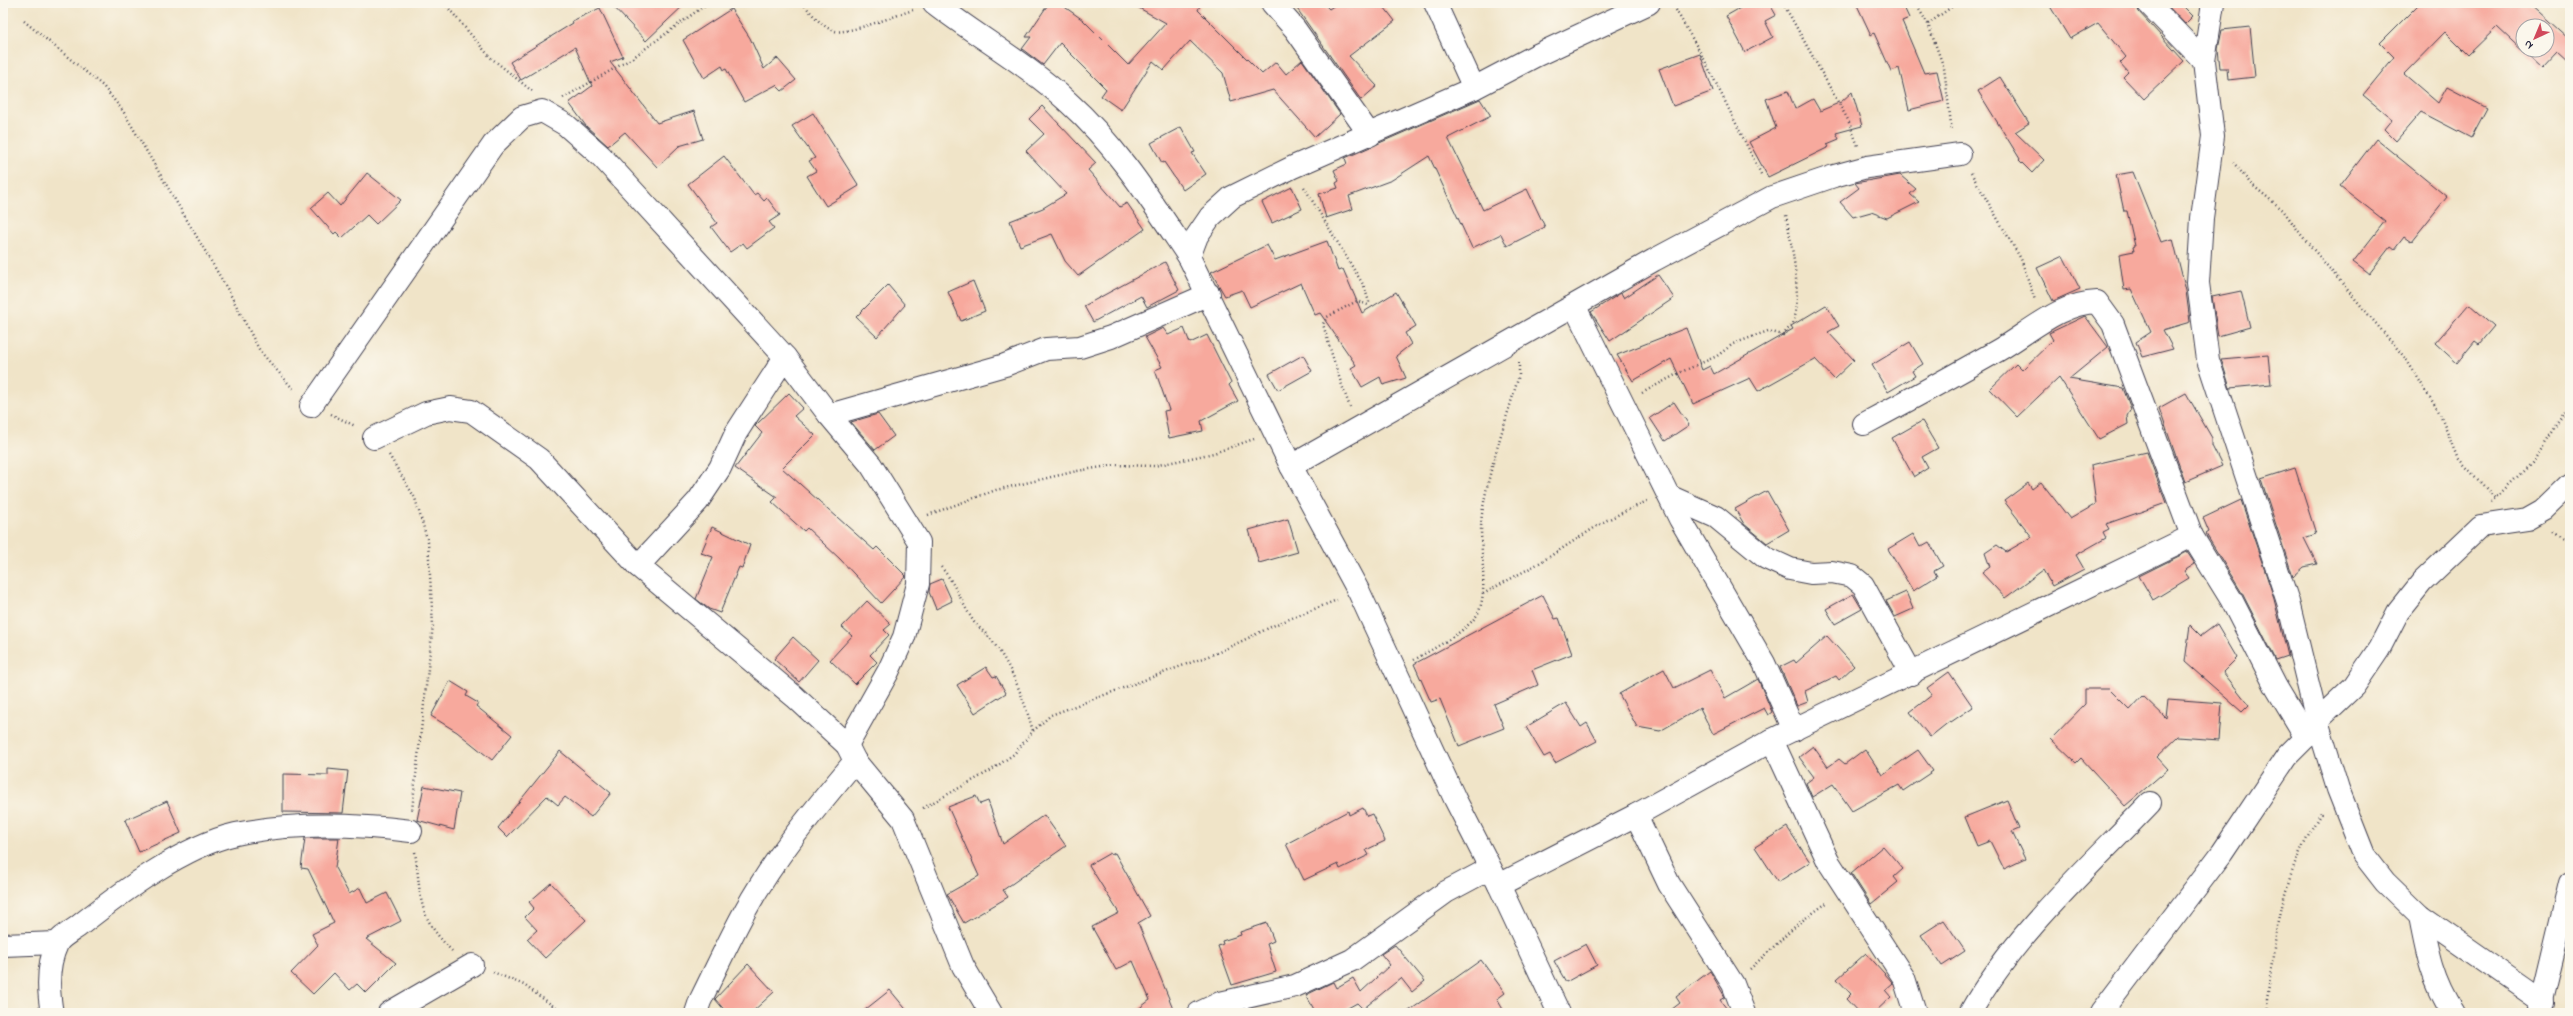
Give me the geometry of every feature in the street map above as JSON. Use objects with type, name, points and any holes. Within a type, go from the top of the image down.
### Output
[{"type":"street","points":[[934,3],[1000,47],[1068,102],[1113,147],[1189,256],[1209,294],[1291,466],[1359,592],[1559,1013]]},
{"type":"street","points":[[1272,3],[1295,29],[1370,135]]},
{"type":"street","points":[[1435,3],[1474,88]]},
{"type":"street","points":[[1189,256],[1197,236],[1210,217],[1232,197],[1293,167],[1370,135],[1474,88],[1535,56],[1649,3]]},
{"type":"street","points":[[2148,3],[2204,61]]},
{"type":"street","points":[[2213,3],[2204,61],[2213,136],[2202,218],[2198,283],[2208,360],[2288,602],[2312,729],[2364,855],[2385,882],[2420,916],[2540,1010],[2570,883]]},
{"type":"street","points":[[311,406],[493,145],[522,118],[542,111],[566,124],[601,156],[785,357],[829,416],[871,465],[919,542],[918,584],[904,637],[851,753],[745,911],[700,1001],[696,1013]]},
{"type":"street","points":[[1291,466],[1575,307],[1661,257],[1777,195],[1867,167],[1960,154]]},
{"type":"street","points":[[829,416],[1004,365],[1046,349],[1080,347],[1111,336],[1209,294]]},
{"type":"street","points":[[1864,424],[1999,350],[2042,321],[2073,306],[2097,302],[2114,324],[2192,536],[2232,599],[2276,687],[2312,729]]},
{"type":"street","points":[[1575,307],[1670,496],[1680,519],[1716,584],[1764,663],[1794,730]]},
{"type":"street","points":[[638,566],[698,501],[720,468],[740,428],[785,357]]},
{"type":"street","points":[[374,438],[426,413],[450,408],[471,411],[539,459],[638,566],[795,696],[851,753],[903,819],[963,966],[987,1012]]},
{"type":"street","points":[[2101,1013],[2222,852],[2287,756],[2354,686],[2379,649],[2398,612],[2422,582],[2481,526],[2527,519],[2543,510],[2570,484]]},
{"type":"street","points":[[1670,496],[1716,517],[1766,558],[1790,569],[1811,573],[1832,572],[1852,576],[1863,585],[1912,674]]},
{"type":"street","points":[[1199,1013],[1220,1003],[1295,986],[1352,960],[1446,892],[1494,877],[1636,815],[1772,740],[1912,674],[2192,536]]},
{"type":"street","points":[[1772,740],[1828,861],[1904,978],[1916,1013]]},
{"type":"street","points":[[1970,1013],[1987,983],[2028,933],[2150,803]]},
{"type":"street","points":[[1636,815],[1669,884],[1733,984],[1744,1013]]},
{"type":"street","points":[[3,945],[57,943],[133,885],[214,841],[291,825],[383,828],[411,831]]},
{"type":"street","points":[[2420,916],[2430,964],[2439,992],[2453,1013]]},
{"type":"street","points":[[52,1013],[49,977],[57,943]]},
{"type":"street","points":[[388,1013],[472,965]]},
{"type":"path","points":[[444,3],[490,57],[531,90],[542,111],[631,59],[708,3]]},
{"type":"path","points":[[802,3],[822,24],[836,32],[848,30],[934,3]]},
{"type":"path","points":[[1623,404],[1680,373],[1717,356],[1733,344],[1768,331],[1783,335],[1794,321],[1796,295],[1792,248],[1777,195],[1672,3]]},
{"type":"path","points":[[1783,3],[1848,120],[1867,167]]},
{"type":"path","points":[[1928,24],[1956,3]]},
{"type":"path","points":[[24,21],[103,86],[123,111],[228,290],[260,352],[285,382],[311,406],[346,421],[374,438],[393,460],[414,498],[428,542],[433,625],[422,709],[411,831],[421,903],[427,921],[455,954],[472,965],[504,975],[524,985],[563,1013]]},
{"type":"path","points":[[2213,136],[2251,184],[2283,210],[2302,236],[2406,359],[2439,412],[2457,457],[2495,498]]},
{"type":"path","points":[[1293,167],[1364,286],[1369,302],[1368,304],[1357,300],[1326,317],[1323,324],[1331,345],[1335,370],[1358,428]]},
{"type":"path","points":[[1397,671],[1470,624],[1479,612],[1483,594],[1480,549],[1482,514],[1519,376],[1519,337]]},
{"type":"path","points":[[2481,526],[2486,509],[2495,498],[2532,463],[2570,408]]},
{"type":"path","points":[[907,523],[996,490],[1077,471],[1115,465],[1154,466],[1214,453],[1275,432]]},
{"type":"path","points":[[1483,594],[1541,562],[1605,521],[1646,501],[1670,496]]},
{"type":"path","points":[[919,542],[948,576],[974,622],[992,641],[1006,662],[1022,694],[1033,732]]},
{"type":"path","points":[[903,819],[990,771],[1014,754],[1033,732],[1051,716],[1219,652],[1277,624],[1359,592]]},
{"type":"path","points":[[2268,1013],[2266,1001],[2278,917],[2298,852],[2338,789]]},
{"type":"path","points":[[1733,984],[1799,923],[1846,887]]},
{"type":"building","points":[[610,3],[686,3],[646,41]]},
{"type":"building","points":[[1049,3],[1059,3],[1083,20],[1128,65],[1166,23],[1130,3],[1201,3],[1198,10],[1262,74],[1276,62],[1286,74],[1302,60],[1340,114],[1315,137],[1273,90],[1231,102],[1223,73],[1190,41],[1164,70],[1153,61],[1121,110],[1101,96],[1106,89],[1060,43],[1043,65],[1022,49],[1031,37],[1026,37]]},
{"type":"building","points":[[1293,3],[1323,3],[1329,9],[1338,3],[1381,3],[1395,21],[1349,56],[1377,86],[1361,100]]},
{"type":"building","points":[[1749,3],[1769,3],[1776,15],[1765,21],[1773,37],[1745,52],[1726,16]]},
{"type":"building","points":[[1856,3],[1902,3],[1909,18],[1902,21],[1924,73],[1937,71],[1944,101],[1909,110],[1899,68],[1891,71],[1874,33],[1871,35]]},
{"type":"building","points":[[2048,3],[2136,3],[2139,12],[2184,61],[2144,99],[2123,77],[2128,72],[2120,63],[2126,57],[2098,23],[2070,39]]},
{"type":"building","points":[[2165,3],[2180,3],[2193,16],[2185,24]]},
{"type":"building","points":[[2420,3],[2530,3],[2547,18],[2515,18],[2515,44],[2497,27],[2468,55],[2445,32],[2404,74],[2438,103],[2447,87],[2487,108],[2471,138],[2421,112],[2396,141],[2384,129],[2392,119],[2363,95],[2394,57],[2380,43]]},
{"type":"building","points":[[600,8],[623,57],[610,62],[657,123],[694,111],[703,139],[679,146],[657,167],[625,132],[608,146],[586,126],[569,103],[592,86],[575,47],[521,80],[510,62],[573,23],[572,21]]},
{"type":"building","points":[[731,9],[750,38],[764,69],[777,58],[796,80],[782,91],[776,85],[744,102],[726,69],[724,70],[722,66],[704,78],[683,40]]},
{"type":"building","points":[[2555,26],[2570,39],[2570,63],[2557,51],[2555,53]]},
{"type":"building","points":[[2250,27],[2255,77],[2228,80],[2227,68],[2220,68],[2218,49],[2222,30]]},
{"type":"building","points":[[1700,54],[1713,91],[1673,106],[1659,69]]},
{"type":"building","points":[[2530,58],[2550,58],[2541,68]]},
{"type":"building","points":[[2000,77],[2029,123],[2015,132],[2044,160],[2032,173],[2019,160],[2020,159],[1978,91]]},
{"type":"building","points":[[1788,91],[1795,109],[1813,99],[1820,111],[1841,102],[1852,92],[1862,126],[1836,133],[1839,139],[1827,144],[1829,147],[1768,177],[1749,142],[1776,128],[1766,99]]},
{"type":"building","points":[[1480,99],[1491,116],[1448,138],[1483,210],[1527,189],[1545,227],[1507,246],[1501,234],[1472,248],[1429,156],[1392,180],[1349,196],[1353,209],[1326,218],[1319,194],[1338,188],[1336,183],[1339,181],[1334,170],[1347,164],[1345,158]]},
{"type":"building","points":[[1042,106],[1096,163],[1088,170],[1120,207],[1127,203],[1145,229],[1078,276],[1065,261],[1052,234],[1020,246],[1010,221],[1043,208],[1066,194],[1026,151],[1044,134],[1029,119]]},
{"type":"building","points":[[813,113],[859,186],[826,206],[807,176],[816,171],[809,161],[815,158],[792,126]]},
{"type":"building","points":[[1181,127],[1195,152],[1192,153],[1206,174],[1183,190],[1164,162],[1162,163],[1151,143]]},
{"type":"building","points":[[2376,139],[2447,197],[2411,242],[2404,237],[2394,250],[2390,247],[2369,274],[2353,262],[2385,221],[2340,186]]},
{"type":"building","points":[[724,156],[754,195],[757,193],[764,201],[767,198],[780,215],[769,222],[774,228],[747,248],[743,243],[730,252],[711,227],[717,223],[688,184]]},
{"type":"building","points":[[2133,172],[2161,242],[2173,239],[2186,291],[2190,322],[2163,330],[2173,349],[2142,357],[2136,342],[2151,332],[2131,289],[2124,290],[2119,254],[2134,251],[2133,247],[2135,246],[2127,211],[2124,211],[2116,175]]},
{"type":"building","points":[[367,173],[401,200],[376,224],[367,215],[342,238],[336,232],[334,234],[311,208],[328,193],[340,206]]},
{"type":"building","points":[[1900,175],[1916,189],[1910,194],[1919,202],[1887,218],[1871,212],[1853,217],[1840,202],[1859,188],[1855,183]]},
{"type":"building","points":[[1292,187],[1302,209],[1272,223],[1262,202]]},
{"type":"building","points":[[1327,241],[1338,271],[1343,269],[1362,313],[1396,292],[1416,326],[1405,333],[1411,344],[1396,356],[1406,378],[1383,385],[1380,377],[1362,387],[1351,368],[1356,365],[1320,313],[1315,315],[1301,283],[1250,307],[1242,290],[1225,296],[1211,272],[1267,245],[1275,260]]},
{"type":"building","points":[[2063,256],[2080,289],[2053,301],[2037,268]]},
{"type":"building","points":[[1165,262],[1179,290],[1147,307],[1141,296],[1093,322],[1084,306]]},
{"type":"building","points":[[1658,275],[1674,298],[1610,341],[1591,312],[1621,293],[1624,298]]},
{"type":"building","points":[[973,281],[985,311],[961,321],[948,292]]},
{"type":"building","points":[[888,285],[905,305],[877,337],[856,317]]},
{"type":"building","points":[[2241,291],[2250,327],[2218,336],[2212,297]]},
{"type":"building","points":[[2469,304],[2494,326],[2479,344],[2475,341],[2457,363],[2435,343]]},
{"type":"building","points":[[1826,305],[1839,326],[1828,332],[1854,360],[1834,379],[1815,359],[1758,391],[1750,378],[1693,404],[1671,359],[1633,381],[1617,355],[1686,328],[1702,370],[1710,366],[1714,374],[1793,329],[1791,326]]},
{"type":"building","points":[[2085,316],[2108,347],[2069,379],[2123,388],[2131,409],[2127,416],[2128,424],[2099,439],[2059,377],[2017,417],[1990,389],[2016,364],[2022,370],[2053,340],[2049,333]]},
{"type":"building","points":[[1163,328],[1168,335],[1184,328],[1190,343],[1207,335],[1231,383],[1229,385],[1238,401],[1201,421],[1203,431],[1169,438],[1164,411],[1169,410],[1155,370],[1162,367],[1145,337]]},
{"type":"building","points":[[1910,342],[1923,364],[1912,371],[1915,376],[1888,392],[1872,365]]},
{"type":"building","points":[[1303,355],[1312,371],[1278,390],[1269,374]]},
{"type":"building","points":[[2268,355],[2271,384],[2230,388],[2221,359]]},
{"type":"building","points":[[789,393],[803,408],[794,416],[815,435],[782,468],[874,550],[877,547],[906,576],[881,603],[840,559],[807,528],[804,531],[772,502],[777,497],[735,468],[762,433],[755,426]]},
{"type":"building","points":[[2186,393],[2212,438],[2212,446],[2222,466],[2185,482],[2159,408]]},
{"type":"building","points":[[1674,402],[1689,425],[1665,441],[1650,418]]},
{"type":"building","points":[[878,414],[894,436],[875,450],[851,422]]},
{"type":"building","points":[[1922,421],[1938,448],[1922,457],[1928,468],[1914,477],[1892,438]]},
{"type":"building","points":[[2147,452],[2166,503],[2106,524],[2109,529],[2103,532],[2106,538],[2076,555],[2084,569],[2052,586],[2043,570],[2005,598],[1982,573],[1990,567],[1985,553],[1997,545],[2006,552],[2032,537],[2004,501],[2028,483],[2032,489],[2041,482],[2070,519],[2096,504],[2091,465]]},
{"type":"building","points":[[2295,468],[2316,534],[2304,538],[2317,564],[2304,567],[2293,577],[2261,479]]},
{"type":"building","points":[[1767,491],[1789,530],[1767,543],[1744,524],[1735,509]]},
{"type":"building","points":[[2241,500],[2273,595],[2288,656],[2276,660],[2242,593],[2206,534],[2209,532],[2203,518]]},
{"type":"building","points":[[1288,519],[1298,552],[1259,563],[1249,530]]},
{"type":"building","points":[[712,527],[750,545],[742,568],[739,567],[720,613],[709,609],[696,599],[713,557],[701,553]]},
{"type":"building","points":[[1913,534],[1920,547],[1929,542],[1943,566],[1934,571],[1937,576],[1913,591],[1888,549]]},
{"type":"building","points":[[2187,552],[2195,564],[2184,571],[2189,578],[2153,600],[2139,576]]},
{"type":"building","points":[[942,579],[952,601],[936,609],[929,592],[930,584]]},
{"type":"building","points":[[1906,592],[1913,609],[1895,617],[1886,601]]},
{"type":"building","points":[[1853,594],[1862,609],[1835,624],[1826,609]]},
{"type":"building","points":[[1543,595],[1555,619],[1559,618],[1572,654],[1532,670],[1538,685],[1494,704],[1504,728],[1459,746],[1440,699],[1431,702],[1414,664]]},
{"type":"building","points":[[867,601],[891,624],[884,630],[889,635],[870,655],[877,662],[855,684],[830,660],[852,636],[842,627]]},
{"type":"building","points":[[2217,624],[2237,658],[2223,672],[2249,705],[2242,712],[2185,662],[2190,625],[2201,636]]},
{"type":"building","points":[[1827,636],[1854,666],[1839,680],[1836,676],[1805,691],[1808,702],[1797,706],[1780,667],[1794,660],[1796,663]]},
{"type":"building","points":[[793,637],[818,660],[799,682],[774,659]]},
{"type":"building","points":[[986,667],[993,677],[996,676],[1006,693],[975,713],[957,685]]},
{"type":"building","points":[[1664,669],[1674,688],[1710,670],[1725,698],[1758,679],[1772,712],[1768,715],[1764,708],[1713,734],[1700,708],[1660,731],[1637,727],[1619,694]]},
{"type":"building","points":[[1949,672],[1973,707],[1951,722],[1950,721],[1930,737],[1910,712],[1932,695],[1927,688]]},
{"type":"building","points":[[450,681],[468,692],[466,696],[478,703],[476,706],[512,735],[492,760],[457,732],[431,716]]},
{"type":"building","points":[[2085,689],[2109,689],[2130,710],[2143,696],[2166,718],[2168,699],[2222,703],[2219,740],[2178,737],[2157,757],[2168,769],[2125,806],[2081,758],[2076,763],[2051,739],[2085,704]]},
{"type":"building","points":[[1566,703],[1581,727],[1587,723],[1597,741],[1555,763],[1550,754],[1544,757],[1526,727]]},
{"type":"building","points":[[1813,746],[1828,767],[1839,759],[1845,764],[1865,749],[1882,775],[1918,750],[1933,771],[1903,791],[1899,785],[1852,811],[1833,784],[1812,797],[1806,783],[1814,777],[1799,757]]},
{"type":"building","points":[[560,751],[611,793],[591,817],[565,797],[558,805],[547,796],[507,837],[498,828]]},
{"type":"building","points":[[328,769],[348,771],[343,813],[283,812],[283,774],[328,775]]},
{"type":"building","points":[[424,786],[460,793],[454,830],[417,820]]},
{"type":"building","points":[[976,796],[980,804],[988,801],[1003,844],[1044,815],[1066,846],[1003,890],[1008,897],[964,923],[947,894],[979,876],[948,807]]},
{"type":"building","points":[[2007,800],[2019,829],[2012,832],[2025,859],[2004,869],[1990,841],[1977,846],[1965,817]]},
{"type":"building","points":[[167,801],[181,833],[139,852],[125,820]]},
{"type":"building","points":[[1363,808],[1367,816],[1372,814],[1385,841],[1366,850],[1369,855],[1340,869],[1338,864],[1304,880],[1286,844],[1348,811],[1349,815]]},
{"type":"building","points":[[1787,827],[1810,862],[1778,882],[1755,847]]},
{"type":"building","points":[[305,838],[339,838],[335,868],[349,894],[360,888],[367,903],[387,893],[401,921],[366,939],[396,963],[366,993],[357,984],[350,990],[334,973],[313,994],[291,973],[318,945],[312,934],[334,923],[308,869],[301,868]]},
{"type":"building","points":[[1883,846],[1903,869],[1894,877],[1898,882],[1871,904],[1851,873]]},
{"type":"building","points":[[1110,853],[1111,855],[1115,853],[1150,916],[1138,923],[1175,1013],[1133,1013],[1150,1000],[1133,961],[1116,970],[1092,927],[1119,913],[1089,865]]},
{"type":"building","points":[[551,883],[586,920],[545,958],[527,939],[537,930],[525,917],[534,908],[529,902]]},
{"type":"building","points":[[1944,920],[1965,951],[1942,966],[1921,935]]},
{"type":"building","points":[[1267,923],[1274,941],[1267,944],[1276,972],[1232,985],[1218,946],[1223,944],[1222,941],[1241,935],[1240,932]]},
{"type":"building","points":[[1586,944],[1597,965],[1566,982],[1554,961]]},
{"type":"building","points":[[1395,945],[1425,981],[1412,992],[1401,978],[1363,1009],[1357,1003],[1339,1013],[1316,1013],[1306,995],[1333,982],[1336,988],[1353,978],[1361,992],[1390,965],[1381,954]]},
{"type":"building","points":[[1866,953],[1893,983],[1885,990],[1891,997],[1874,1013],[1859,1013],[1846,999],[1851,994],[1837,979]]},
{"type":"building","points":[[1481,960],[1505,993],[1497,999],[1505,1013],[1406,1013]]},
{"type":"building","points":[[748,964],[774,992],[751,1013],[727,1013],[715,999]]},
{"type":"building","points":[[1710,971],[1725,997],[1720,1000],[1730,1013],[1667,1013],[1680,1003],[1676,997]]},
{"type":"building","points":[[890,990],[909,1013],[861,1013]]}]
